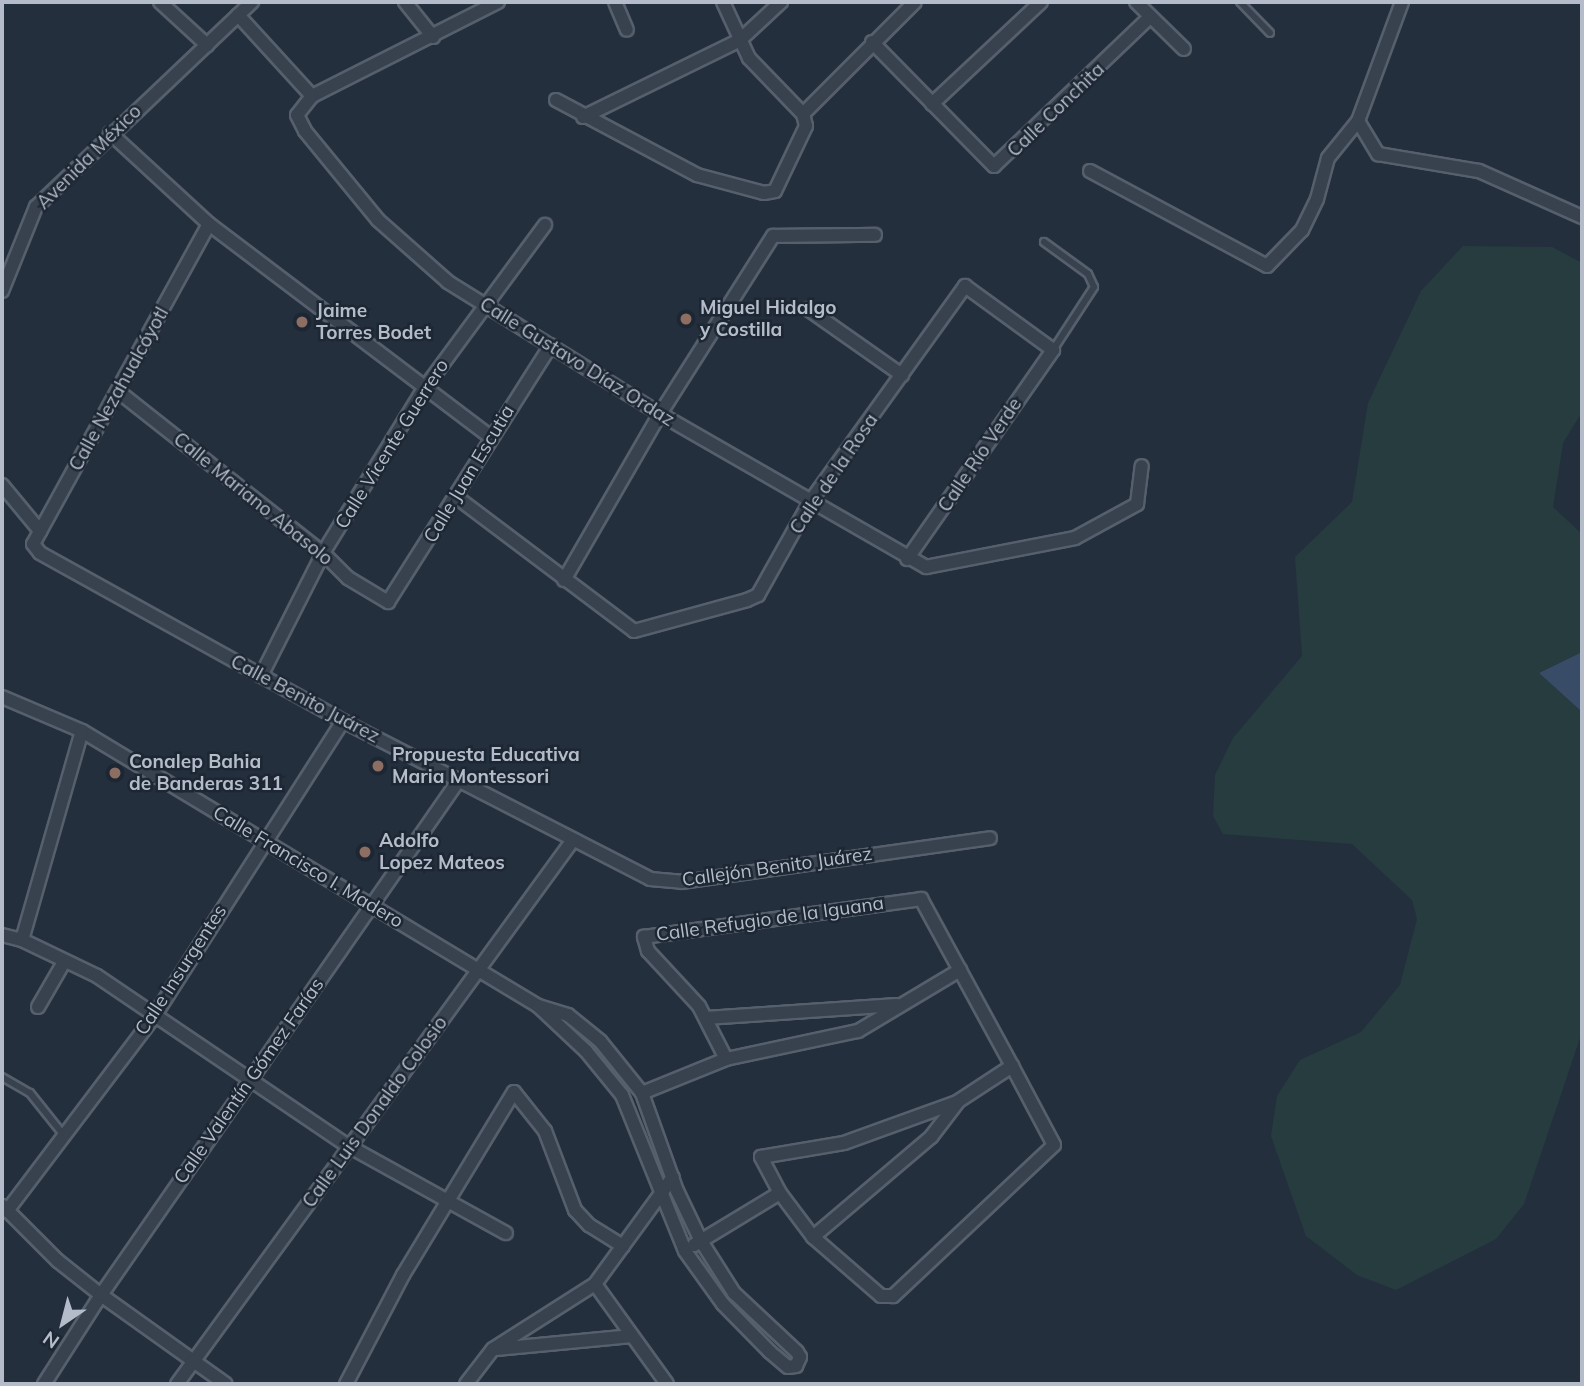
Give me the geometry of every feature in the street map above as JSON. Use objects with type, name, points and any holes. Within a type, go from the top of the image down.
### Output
[{"type":"street","points":[[160,2],[207,45]]},
{"type":"street","name":"Avenida México","points":[[2,291],[36,207],[110,133],[252,2]]},
{"type":"street","points":[[405,2],[433,37]]},
{"type":"street","points":[[239,15],[312,96],[498,2]]},
{"type":"street","points":[[615,2],[627,30]]},
{"type":"street","points":[[556,100],[583,117],[697,175],[764,193],[775,191],[806,125],[803,114],[749,58],[723,2]]},
{"type":"street","points":[[583,117],[740,40],[781,2]]},
{"type":"street","points":[[803,114],[872,42],[915,2]]},
{"type":"street","points":[[932,104],[1041,2]]},
{"type":"street","points":[[1136,2],[1184,49]]},
{"type":"street","points":[[1090,171],[1267,265],[1301,230],[1317,199],[1328,158],[1358,121],[1402,2]]},
{"type":"street","name":"Calle Conchita","points":[[872,42],[994,166],[1150,17]]},
{"type":"street","name":"Calle Gustavo Díaz Ordaz","points":[[312,96],[299,109],[305,131],[377,220],[413,254],[484,305],[660,414],[907,559],[926,567],[948,566],[1075,538],[1137,504],[1142,466]]},
{"type":"street","points":[[1358,121],[1378,154],[1479,172],[1582,217]]},
{"type":"street","points":[[110,133],[209,224],[489,436]]},
{"type":"street","name":"Calle Nezahualcóyotl","points":[[40,553],[33,544],[119,392],[209,224]]},
{"type":"street","name":"Calle Vicente Guerrero","points":[[261,676],[323,553],[424,389],[545,225]]},
{"type":"street","points":[[455,496],[564,580],[660,414],[773,236],[875,235]]},
{"type":"street","name":"Calle de la Rosa","points":[[564,580],[634,631],[758,595],[810,502],[965,286],[1053,350]]},
{"type":"street","points":[[808,309],[902,374]]},
{"type":"street","name":"Calle Juan Escutia","points":[[388,602],[455,496],[489,436],[551,345]]},
{"type":"street","name":"Calle Río Verde","points":[[907,559],[1053,350]]},
{"type":"street","name":"Calle Mariano Abasolo","points":[[119,392],[323,553],[348,578],[388,602]]},
{"type":"street","points":[[2,485],[40,531]]},
{"type":"street","name":"Calle Benito Juárez","points":[[40,553],[343,721],[573,840]]},
{"type":"street","name":"Calle Francisco I. Madero","points":[[2,697],[82,731],[538,1006],[586,1051],[622,1095],[644,1142],[659,1194],[685,1251],[723,1304],[770,1352],[788,1367],[796,1366],[797,1352],[734,1293],[701,1241],[673,1177],[642,1093],[600,1041],[568,1015],[538,1006]]},
{"type":"street","name":"Calle Insurgentes","points":[[4,1208],[155,1015],[343,721]]},
{"type":"street","points":[[22,940],[82,731]]},
{"type":"street","name":"Calle Valentín Gómez Farías","points":[[44,1384],[100,1295],[459,780]]},
{"type":"street","name":"Callejón Benito Juárez","points":[[573,840],[650,879],[682,882],[990,838]]},
{"type":"street","name":"Calle Luis Donaldo Colosio","points":[[177,1384],[573,840]]},
{"type":"street","name":"Calle Refugio de la Iguana","points":[[726,1059],[706,1018],[678,978],[648,951],[644,937],[921,899],[1054,1145],[893,1296],[881,1296],[813,1237]]},
{"type":"street","points":[[2,935],[22,940],[97,976],[350,1147],[447,1204],[506,1233]]},
{"type":"street","points":[[38,1007],[64,962]]},
{"type":"street","points":[[642,1093],[726,1059],[858,1031],[960,970]]},
{"type":"street","points":[[706,1018],[900,1004]]},
{"type":"street","points":[[957,1102],[931,1137],[813,1237],[780,1193],[761,1157],[844,1143],[957,1102],[1012,1066]]},
{"type":"street","points":[[346,1384],[447,1204],[514,1092],[545,1131],[575,1210],[589,1225],[623,1247]]},
{"type":"street","points":[[467,1384],[493,1349],[595,1284],[673,1177]]},
{"type":"street","points":[[685,1251],[780,1193]]},
{"type":"street","points":[[4,1208],[58,1261],[100,1295],[226,1384]]},
{"type":"street","points":[[595,1284],[667,1384]]},
{"type":"street","points":[[493,1349],[631,1336]]},
{"type":"lane","points":[[1240,2],[1270,33]]},
{"type":"lane","points":[[1044,242],[1088,274],[1094,288],[1053,350]]},
{"type":"lane","points":[[2,1077],[30,1093],[62,1133]]},
{"type":"green space","points":[[1463,246],[1552,247],[1582,263],[1582,412],[1563,443],[1553,507],[1582,534],[1582,652],[1539,673],[1582,712],[1582,1032],[1524,1204],[1496,1239],[1396,1290],[1357,1275],[1306,1236],[1271,1136],[1277,1096],[1300,1060],[1361,1032],[1400,985],[1417,919],[1412,900],[1352,844],[1223,834],[1213,816],[1215,775],[1233,738],[1302,656],[1295,557],[1352,502],[1368,403],[1421,291]]},
{"type":"water","points":[[1582,652],[1582,712],[1539,673]]},
{"type":"place","name":"Miguel Hidalgo y Costilla","points":[[686,319]]},
{"type":"place","name":"Jaime Torres Bodet","points":[[302,322]]},
{"type":"place","name":"Propuesta Educativa Maria Montessori","points":[[378,766]]},
{"type":"place","name":"Conalep Bahia de Banderas 311","points":[[115,773]]},
{"type":"place","name":"Adolfo Lopez Mateos","points":[[365,852]]}]
